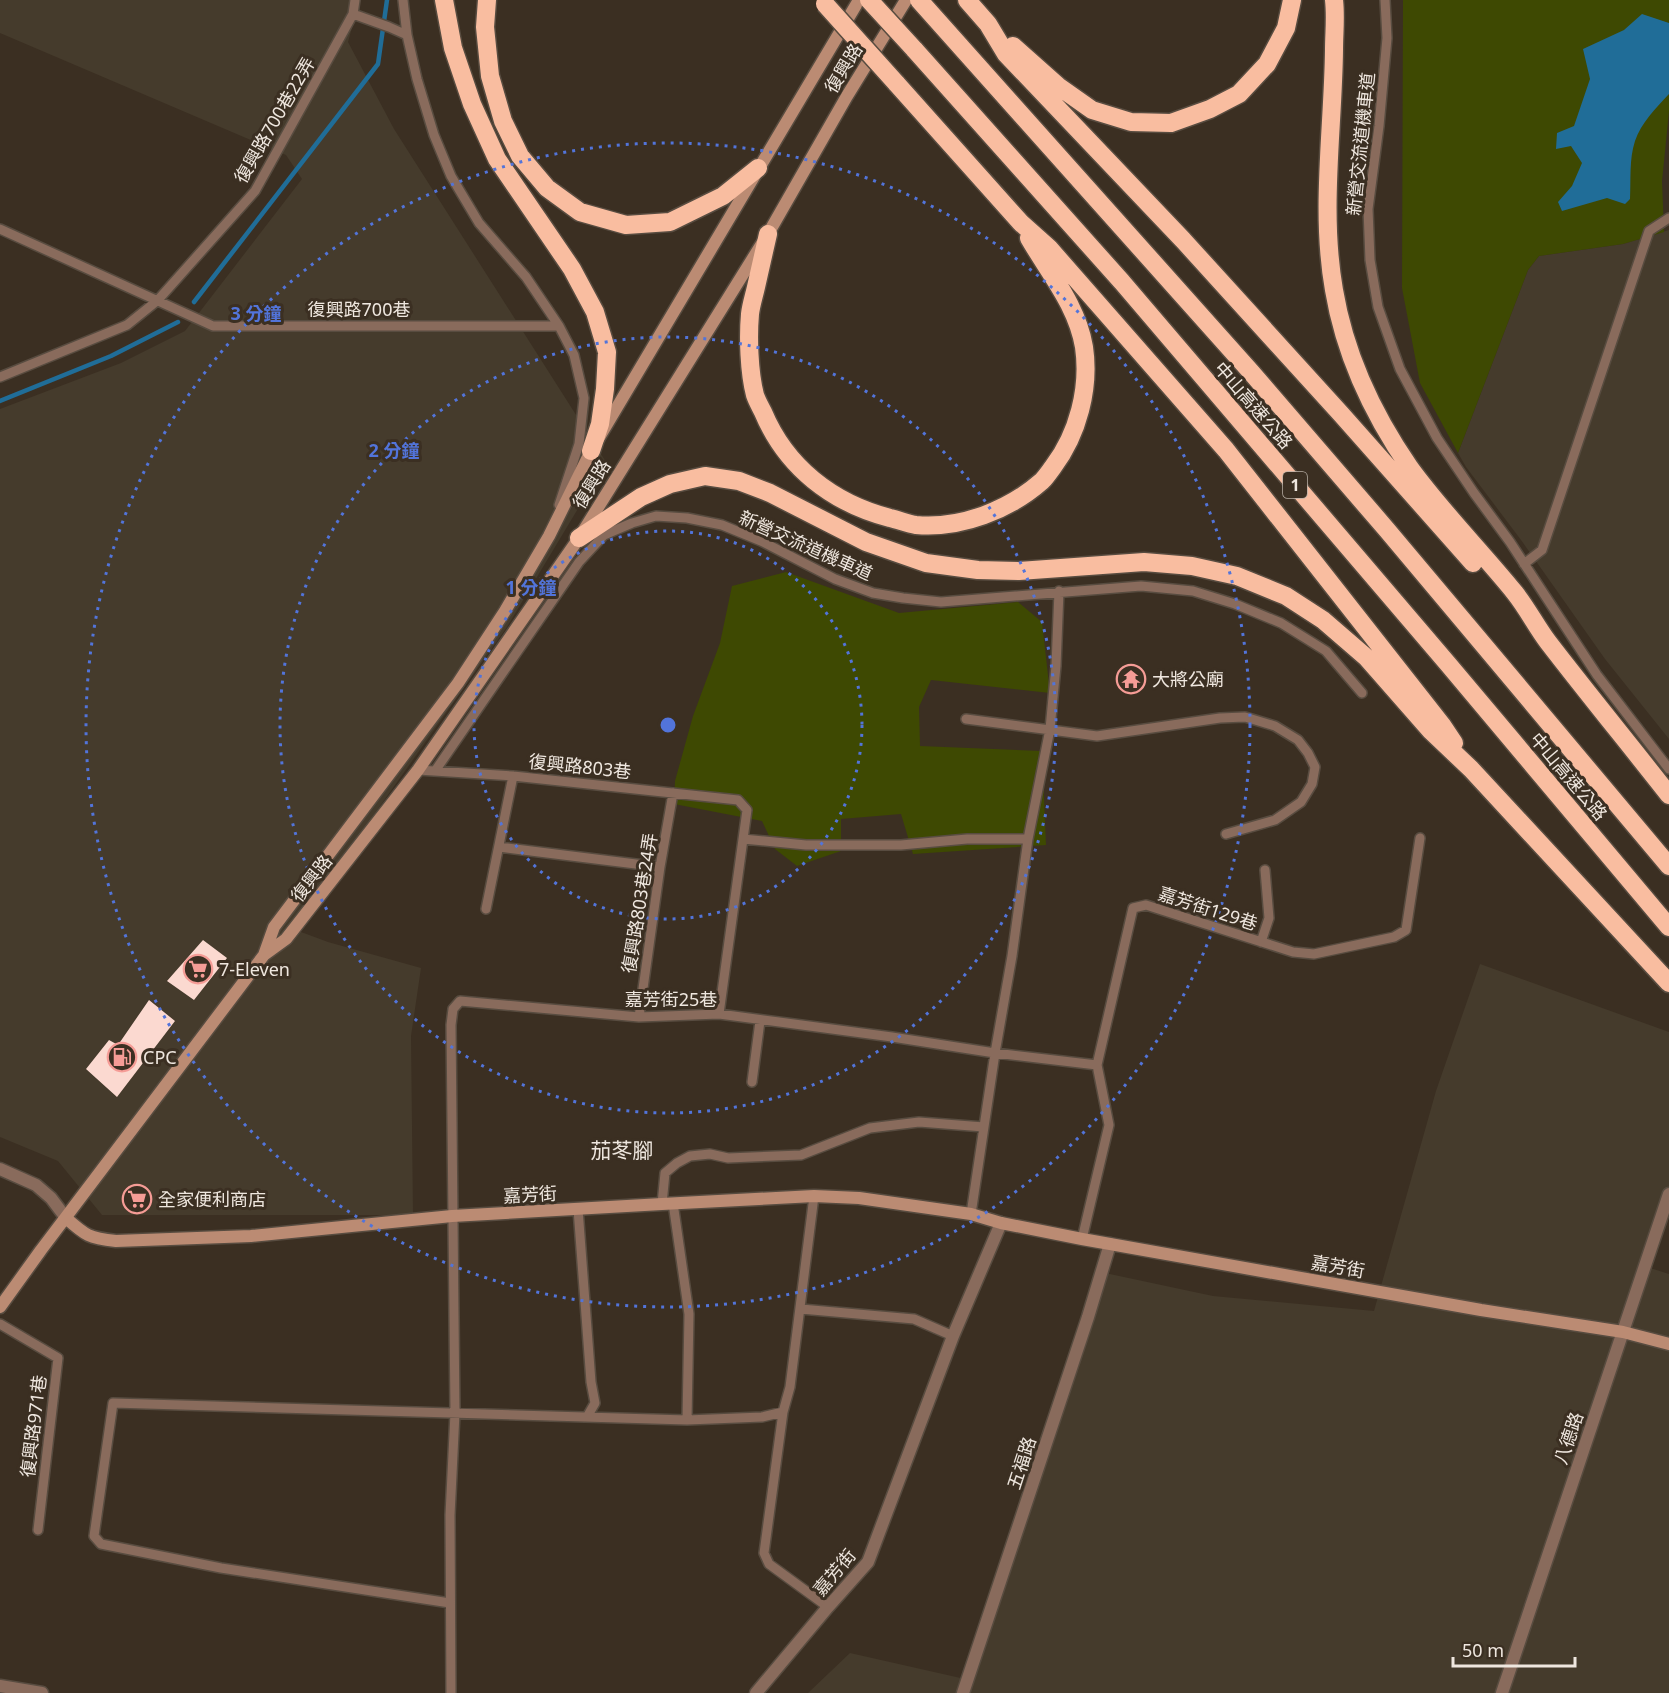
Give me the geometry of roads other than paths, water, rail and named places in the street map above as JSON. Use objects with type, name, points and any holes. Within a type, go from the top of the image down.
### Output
[{"type":"highway","points":[[444,0],[453,48],[472,104],[497,159],[572,269],[595,312],[607,352],[600,424],[591,451]]},
{"type":"highway","points":[[487,0],[485,27],[490,76],[503,121],[520,156],[547,188],[580,212],[626,225],[670,222],[723,196],[758,168]]},
{"type":"highway","name":"中山高速公路","points":[[869,0],[1122,282],[1669,927]]},
{"type":"highway","name":"中山高速公路","points":[[919,0],[1251,372],[1669,866]]},
{"type":"highway","points":[[967,0],[988,24],[1058,86],[1092,110],[1131,122],[1171,123],[1210,109],[1239,94],[1267,64],[1286,28],[1292,0]]},
{"type":"highway","points":[[1334,0],[1334,75],[1328,180],[1328,243],[1334,290],[1347,348],[1364,390],[1384,427],[1411,468],[1516,595],[1547,640],[1669,795]]},
{"type":"highway","points":[[823,2],[1021,223],[1049,248],[1226,450],[1442,725],[1472,769]]},
{"type":"highway","points":[[988,24],[1006,54],[1183,240],[1471,562],[1547,640]]},
{"type":"highway","points":[[768,234],[750,312],[750,354],[756,395],[771,431],[794,464],[818,484],[844,501],[875,514],[916,525],[946,524],[980,517],[1011,504],[1043,480],[1065,452],[1077,423],[1085,385],[1084,347],[1075,317],[1056,279],[1038,254],[1021,223]]},
{"type":"highway","points":[[579,538],[641,497],[670,484],[705,476],[739,481],[770,493],[866,542],[926,563],[978,570],[1020,571],[1144,562],[1192,566],[1237,576],[1286,596],[1323,620],[1367,658],[1431,731],[1472,769],[1669,983]]},
{"type":"main road","name":"復興路","points":[[264,955],[274,927],[458,683],[505,611],[549,536],[591,451],[859,0]]},
{"type":"main road","name":"復興路","points":[[0,1307],[264,955],[286,939],[418,770],[579,538],[768,234],[847,96],[906,0]]},
{"type":"main road","name":"嘉芳街","points":[[66,1218],[80,1231],[94,1238],[116,1240],[251,1236],[452,1216],[814,1196],[859,1198],[971,1214],[1001,1223],[1082,1239],[1482,1310],[1623,1332],[1669,1344]]},
{"type":"street","points":[[0,1169],[36,1185],[51,1198],[66,1218]]},
{"type":"street","name":"八德路","points":[[1502,1693],[1669,1194]]},
{"type":"street","name":"嘉芳街","points":[[756,1693],[828,1606],[868,1562],[953,1336],[1001,1223]]},
{"type":"street","name":"五福路","points":[[963,1693],[1088,1317],[1110,1244]]},
{"type":"street","points":[[0,1686],[42,1693]]},
{"type":"lane","name":"復興路700巷22弄","points":[[0,377],[127,325],[158,300],[255,191],[353,15],[355,0]]},
{"type":"lane","points":[[404,0],[407,35],[417,78],[434,135],[451,176],[479,223],[526,277],[559,326],[574,355],[584,398],[579,444],[549,536]]},
{"type":"lane","name":"新營交流道機車道","points":[[1385,0],[1387,38],[1368,209],[1370,260],[1378,307],[1400,369],[1437,438],[1510,542],[1597,675],[1669,769]]},
{"type":"lane","points":[[353,15],[407,35]]},
{"type":"lane","points":[[1524,564],[1542,550],[1649,231],[1669,218]]},
{"type":"lane","name":"復興路700巷","points":[[0,229],[213,326],[559,326]]},
{"type":"lane","name":"新營交流道機車道","points":[[435,771],[579,562],[604,536],[632,522],[656,516],[687,518],[722,525],[761,541],[835,579],[873,593],[903,598],[941,602],[1141,586],[1193,591],[1235,604],[1281,623],[1326,651],[1362,693]]},
{"type":"lane","points":[[971,1214],[1028,839],[1050,729],[1056,666],[1059,591]]},
{"type":"lane","points":[[966,718],[1097,736],[1220,718],[1245,717],[1275,726],[1298,740],[1308,753],[1315,767],[1312,784],[1301,802],[1275,820],[1226,834]]},
{"type":"lane","name":"復興路803巷","points":[[418,770],[513,776],[738,800],[747,810],[743,839]]},
{"type":"lane","points":[[486,909],[513,776]]},
{"type":"lane","name":"復興路803巷24弄","points":[[639,1017],[673,793]]},
{"type":"lane","name":"嘉芳街129巷","points":[[1082,1239],[1109,1125],[1097,1065],[1133,908],[1146,905],[1293,952],[1314,954],[1394,937],[1406,930],[1420,838]]},
{"type":"lane","points":[[719,1014],[743,839],[818,845],[901,845],[967,839],[1028,839]]},
{"type":"lane","points":[[499,847],[660,867]]},
{"type":"lane","points":[[1260,942],[1269,918],[1265,870]]},
{"type":"lane","name":"嘉芳街25巷","points":[[452,1216],[451,1025],[453,1009],[460,1001],[639,1017],[719,1014],[1097,1065]]},
{"type":"lane","points":[[752,1082],[760,1020]]},
{"type":"lane","points":[[687,1420],[688,1314],[668,1204],[665,1173],[677,1162],[690,1156],[710,1154],[728,1158],[801,1155],[870,1128],[919,1122],[984,1127]]},
{"type":"lane","points":[[814,1196],[801,1309],[790,1387],[783,1412],[764,1553],[769,1564],[828,1606]]},
{"type":"lane","points":[[578,1209],[591,1382],[595,1403],[587,1417]]},
{"type":"lane","points":[[451,1693],[450,1515],[454,1413],[452,1216]]},
{"type":"lane","points":[[801,1309],[914,1319],[953,1336]]},
{"type":"lane","name":"復興路971巷","points":[[0,1324],[58,1358],[38,1530]]},
{"type":"lane","points":[[450,1603],[221,1568],[101,1544],[94,1536],[113,1403],[687,1420],[762,1417],[783,1412]]},
{"type":"water","points":[[1642,14],[1669,23],[1669,94],[1645,122],[1635,141],[1631,162],[1630,199],[1625,204],[1607,198],[1562,211],[1558,202],[1572,186],[1582,163],[1571,146],[1556,149],[1557,133],[1574,126],[1590,79],[1583,49],[1624,30]]},
{"type":"waterway","points":[[194,302],[378,64],[387,0]]},
{"type":"waterway","points":[[0,401],[111,356],[178,322]]},
{"type":"place","name":"大將公廟","points":[[1131,679]]},
{"type":"place","name":"7-Eleven","points":[[198,969]]},
{"type":"place","name":"CPC","points":[[122,1057]]},
{"type":"place","name":"全家便利商店","points":[[137,1199]]},
{"type":"district","name":"茄苳腳","points":[[622,1150]]}]
